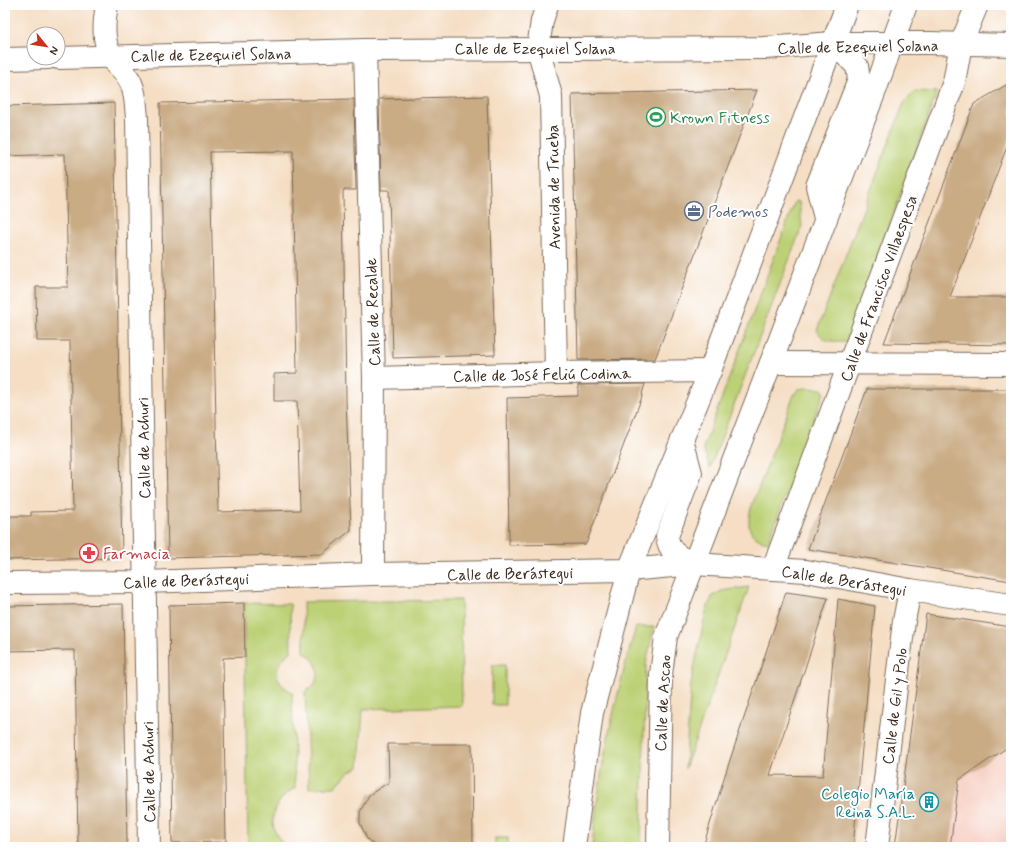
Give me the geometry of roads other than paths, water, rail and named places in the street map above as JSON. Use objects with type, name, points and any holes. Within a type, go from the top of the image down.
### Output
[{"type":"street","points":[[107,5],[104,20],[105,41],[111,56]]},
{"type":"street","name":"Avenida de Trueba","points":[[547,5],[542,21],[538,48],[551,96],[556,373]]},
{"type":"street","points":[[574,847],[592,713],[629,570],[710,371],[847,5]]},
{"type":"street","points":[[682,439],[690,473],[667,536],[669,546],[677,555],[694,564],[906,5]]},
{"type":"street","name":"Calle de Francisco Villaespesa","points":[[773,568],[851,363],[954,82],[961,44],[977,5]]},
{"type":"street","points":[[825,218],[817,186],[859,80],[857,66],[833,43]]},
{"type":"street","name":"Calle de Ezequiel Solana","points":[[66,58],[365,50],[765,48],[833,43],[1011,45]]},
{"type":"street","name":"Calle de Recalde","points":[[365,50],[374,378],[373,574]]},
{"type":"street","name":"Calle de Achuri","points":[[111,56],[132,84],[136,99],[137,119],[149,847]]},
{"type":"street","points":[[5,59],[26,59]]},
{"type":"street","points":[[771,363],[1011,364]]},
{"type":"street","name":"Calle de José Feliú Codina","points":[[374,378],[556,373],[710,371]]},
{"type":"street","name":"Calle de Berástegui","points":[[5,583],[144,582],[373,574],[629,570],[694,564],[806,571],[910,590],[1011,605]]},
{"type":"street","name":"Calle de Ascao","points":[[658,847],[661,674],[666,637],[694,564]]},
{"type":"street","name":"Calle de Gil y Polo","points":[[877,847],[903,629],[910,590]]},
{"type":"place","name":"Krown Fitness","points":[[656,117]]},
{"type":"place","name":"Podemos","points":[[694,211]]},
{"type":"place","name":"Farmacia","points":[[89,553]]},
{"type":"place","name":"Colegio María Reina S.A.L.","points":[[929,802]]}]
